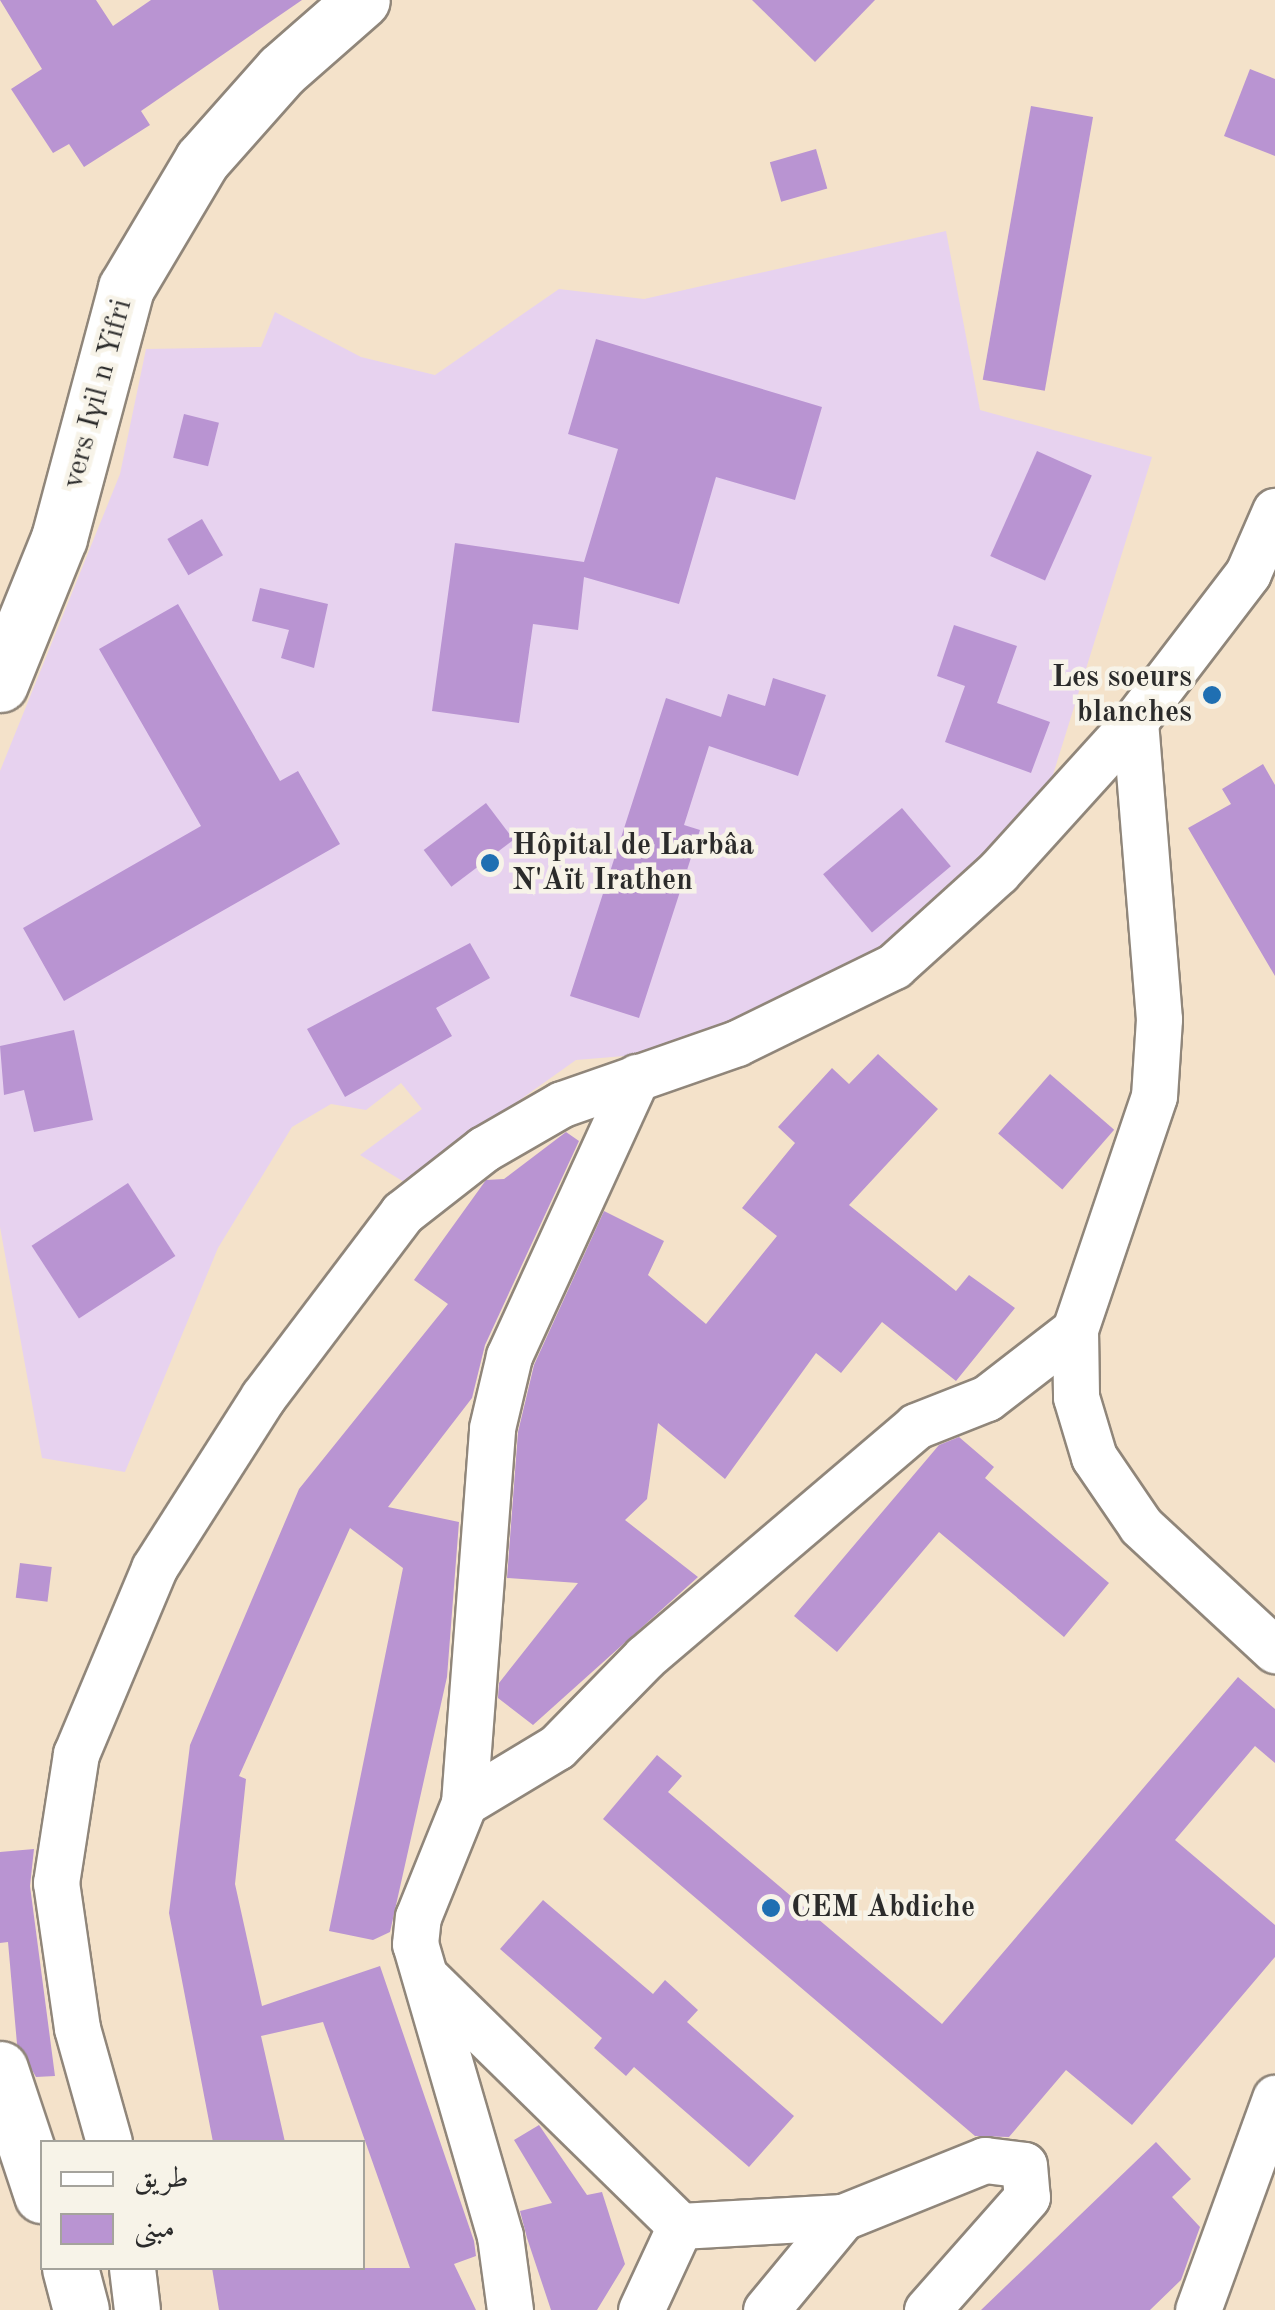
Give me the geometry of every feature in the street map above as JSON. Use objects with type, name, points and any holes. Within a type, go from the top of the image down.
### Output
[{"type":"main road","name":"vers Iγil n Yifri","points":[[0,684],[59,538],[126,288],[202,160],[282,70],[362,0]]},
{"type":"main road","points":[[0,2069],[40,2188]]},
{"type":"main road","points":[[71,2270],[81,2310]]},
{"type":"street","points":[[108,2140],[78,2028],[56,1883],[76,1754],[154,1568],[262,1397],[402,1213],[546,1113],[737,1043],[894,966],[998,872],[1135,721],[1248,572],[1275,511]]},
{"type":"street","points":[[1135,721],[1159,1019],[1154,1096],[1075,1330],[1076,1397],[1094,1457],[1141,1526],[1275,1650]]},
{"type":"street","points":[[510,2310],[500,2236],[423,1974],[418,1917],[464,1803],[492,1428],[508,1356],[636,1077]]},
{"type":"street","points":[[464,1803],[558,1747],[645,1657],[916,1426],[987,1398],[1075,1330]]},
{"type":"street","points":[[423,1974],[649,2205],[680,2226],[843,2217],[984,2160],[1024,2165],[1028,2197],[926,2310]]},
{"type":"street","points":[[1198,2310],[1275,2098]]},
{"type":"street","points":[[766,2310],[843,2217]]},
{"type":"street","points":[[640,2310],[680,2226]]},
{"type":"street","points":[[132,2270],[137,2310]]},
{"type":"shaded area","name":"Hôpital de Larbâa N'Aït Irathen","points":[[946,231],[980,410],[1152,457],[1047,794],[915,931],[673,1052],[576,1060],[404,1182],[360,1155],[422,1109],[401,1083],[366,1110],[331,1104],[292,1127],[218,1248],[125,1472],[42,1458],[0,1227],[0,771],[120,474],[146,349],[261,347],[275,312],[361,357],[435,375],[559,289],[644,299]]},
{"type":"building","points":[[0,0],[96,0],[113,26],[151,0],[302,0],[141,111],[150,125],[84,167],[69,144],[53,153],[11,89],[42,69]]},
{"type":"building","points":[[752,0],[875,0],[815,62]]},
{"type":"building","points":[[1250,69],[1275,79],[1275,156],[1224,136]]},
{"type":"building","points":[[1031,106],[1093,117],[1045,391],[983,380]]},
{"type":"building","points":[[816,149],[827,188],[781,202],[770,162]]},
{"type":"building","points":[[596,339],[822,407],[795,500],[716,477],[679,604],[584,577],[578,630],[533,624],[519,723],[432,711],[455,543],[584,562],[618,449],[568,434]]},
{"type":"building","points":[[184,414],[219,423],[208,466],[173,458]]},
{"type":"building","points":[[1037,451],[1092,475],[1045,580],[990,556]]},
{"type":"building","points":[[202,519],[223,555],[188,575],[167,539]]},
{"type":"building","points":[[260,588],[328,604],[314,668],[281,658],[289,630],[252,621]]},
{"type":"building","points":[[178,604],[280,781],[298,771],[340,844],[64,1001],[23,928],[201,826],[99,649]]},
{"type":"building","points":[[954,625],[1017,646],[997,703],[1050,722],[1031,773],[945,742],[965,686],[937,676]]},
{"type":"building","points":[[773,678],[826,695],[798,776],[709,746],[684,825],[700,830],[639,1018],[570,996],[666,698],[721,717],[728,694],[765,706]]},
{"type":"building","points":[[1263,764],[1275,785],[1275,976],[1188,828],[1231,804],[1222,789]]},
{"type":"building","points":[[486,803],[514,840],[451,887],[424,850]]},
{"type":"building","points":[[902,808],[951,866],[872,932],[823,874]]},
{"type":"building","points":[[470,943],[490,978],[436,1008],[452,1036],[345,1097],[307,1029]]},
{"type":"building","points":[[74,1030],[93,1120],[34,1132],[24,1090],[4,1095],[0,1046]]},
{"type":"building","points":[[878,1054],[938,1109],[849,1205],[956,1291],[969,1275],[1015,1308],[956,1381],[882,1322],[841,1373],[816,1353],[725,1479],[658,1423],[647,1499],[625,1520],[698,1577],[533,1725],[498,1698],[499,1683],[578,1583],[507,1578],[518,1432],[534,1365],[604,1211],[664,1241],[648,1275],[706,1324],[777,1236],[742,1208],[795,1143],[778,1127],[832,1068],[849,1084]]},
{"type":"building","points":[[1050,1074],[1114,1130],[1062,1189],[998,1134]]},
{"type":"building","points":[[566,1132],[579,1141],[485,1345],[472,1398],[388,1507],[459,1522],[447,1677],[390,1932],[373,1940],[329,1931],[403,1568],[350,1528],[239,1776],[246,1779],[235,1884],[262,2006],[380,1966],[474,2241],[476,2256],[454,2264],[476,2310],[219,2310],[212,2270],[410,2268],[323,2022],[261,2036],[285,2140],[213,2140],[169,1913],[190,1745],[299,1489],[448,1304],[414,1280],[486,1180],[504,1179]]},
{"type":"building","points":[[128,1183],[175,1256],[79,1319],[32,1246]]},
{"type":"building","points":[[959,1437],[994,1467],[985,1478],[1109,1583],[1064,1637],[939,1532],[837,1652],[794,1616],[939,1445]]},
{"type":"building","points":[[20,1563],[52,1567],[47,1602],[16,1598]]},
{"type":"building","points":[[1238,1677],[1275,1709],[1275,1763],[1255,1746],[1175,1840],[1275,1925],[1275,1957],[1132,2125],[1066,2070],[1009,2137],[975,2136],[603,1819],[657,1755],[682,1776],[668,1792],[942,2024]]},
{"type":"building","points":[[34,1849],[30,1886],[55,2076],[36,2077],[17,2044],[8,1942],[0,1943],[0,1852]]},
{"type":"building","points":[[543,1900],[653,1994],[665,1980],[698,2010],[687,2022],[794,2116],[749,2167],[634,2067],[626,2076],[594,2048],[602,2038],[500,1949]]},
{"type":"building","points":[[539,2125],[587,2195],[602,2192],[625,2264],[597,2310],[551,2310],[527,2238],[520,2211],[552,2203],[514,2140]]},
{"type":"building","points":[[1156,2142],[1191,2179],[1172,2197],[1200,2227],[1181,2280],[1150,2310],[981,2310]]},
{"type":"place","name":"Les soeurs blanches","points":[[1212,695]]},
{"type":"place","name":"Hôpital de Larbâa N'Aït Irathen","points":[[490,863]]},
{"type":"place","name":"CEM Abdiche","points":[[771,1908]]}]
